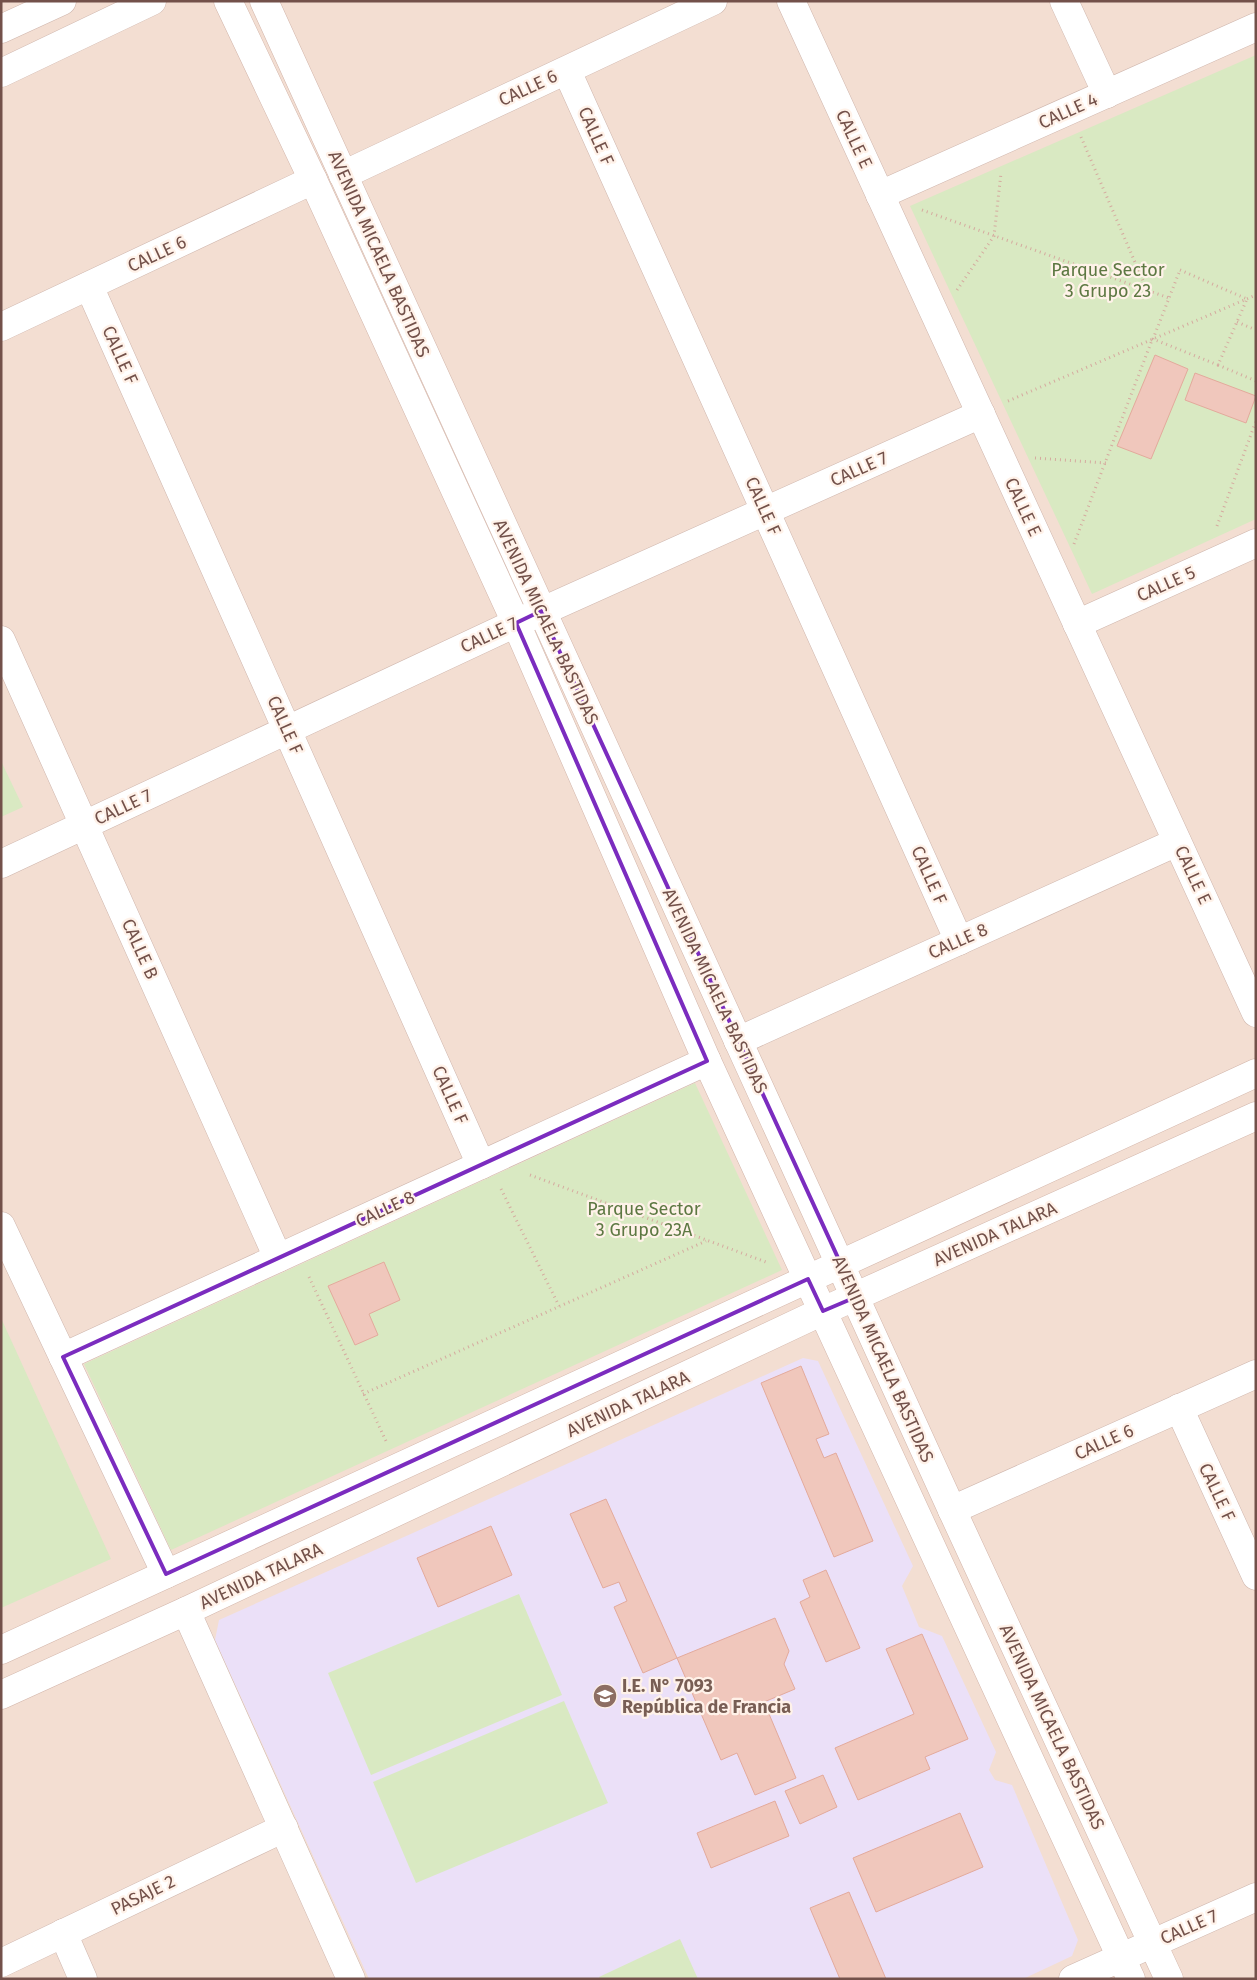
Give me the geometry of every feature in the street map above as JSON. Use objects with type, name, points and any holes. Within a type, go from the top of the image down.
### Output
[{"type":"street","points":[[1,29],[62,1]]},
{"type":"street","points":[[1,73],[152,1]]},
{"type":"street","name":"AVENIDA MICAELA BASTIDAS","points":[[228,1],[313,180],[516,623],[707,1061],[1127,1968]]},
{"type":"street","name":"AVENIDA MICAELA BASTIDAS","points":[[264,1],[952,1510],[1169,1979]]},
{"type":"street","name":"CALLE 6","points":[[343,175],[714,1]]},
{"type":"street","name":"CALLE E","points":[[791,1],[1256,1012]]},
{"type":"street","points":[[1064,1],[1107,94]]},
{"type":"street","name":"CALLE 4","points":[[880,196],[1256,27]]},
{"type":"street","name":"CALLE F","points":[[567,70],[959,941]]},
{"type":"street","name":"CALLE 6","points":[[1,327],[313,180]]},
{"type":"street","name":"CALLE F","points":[[89,286],[287,730],[485,1163]]},
{"type":"street","name":"CALLE 7","points":[[1,864],[541,611],[981,414]]},
{"type":"street","name":"CALLE 5","points":[[1077,624],[1256,543]]},
{"type":"street","name":"CALLE B","points":[[1,640],[84,825],[287,1254]]},
{"type":"street","name":"CALLE 8","points":[[738,1041],[1177,842]]},
{"type":"street","name":"CALLE 8","points":[[63,1356],[707,1061]]},
{"type":"street","name":"AVENIDA TALARA","points":[[1,1650],[1256,1073]]},
{"type":"street","name":"AVENIDA TALARA","points":[[1,1695],[186,1611],[823,1311],[1256,1116]]},
{"type":"street","points":[[1,1226],[166,1574]]},
{"type":"street","name":"CALLE 6","points":[[952,1510],[1256,1374]]},
{"type":"street","name":"CALLE F","points":[[1178,1408],[1256,1576]]},
{"type":"street","points":[[186,1611],[351,1979]]},
{"type":"street","name":"PASAJE 2","points":[[1,1963],[284,1828]]},
{"type":"street","name":"CALLE 7","points":[[1073,1979],[1127,1968],[1152,1943],[1256,1897]]},
{"type":"street","points":[[64,1933],[83,1979]]},
{"type":"path","points":[[1069,110],[1147,290]]},
{"type":"path","points":[[951,284],[955,292],[994,236],[1002,170]]},
{"type":"path","points":[[880,196],[1169,298]]},
{"type":"path","points":[[1069,537],[1073,546],[1180,270],[1247,299]]},
{"type":"path","points":[[1006,402],[1256,295]]},
{"type":"path","points":[[1218,365],[1247,299]]},
{"type":"path","points":[[1237,322],[1256,330]]},
{"type":"path","points":[[1153,339],[1256,381]]},
{"type":"path","points":[[1002,394],[1010,410]]},
{"type":"path","points":[[1214,533],[1256,421]]},
{"type":"path","points":[[1036,467],[1032,458],[1106,463]]},
{"type":"path","points":[[485,1163],[559,1306]]},
{"type":"path","points":[[527,1174],[767,1263]]},
{"type":"path","points":[[363,1394],[706,1241]]},
{"type":"path","points":[[287,1254],[363,1394],[398,1467]]},
{"type":"highlighted area","points":[[541,611],[856,1297],[823,1311],[808,1279],[166,1574],[63,1357],[707,1061],[516,623]]},
{"type":"shaded area","points":[[1,1],[1256,1],[1256,1979],[1,1979]]},
{"type":"shaded area","name":"I.E. N° 7093 República de Francia","points":[[803,1358],[818,1361],[913,1566],[902,1586],[919,1627],[942,1636],[996,1752],[989,1770],[995,1780],[1012,1785],[1078,1940],[1072,1956],[1023,1979],[369,1979],[215,1640],[219,1620]]},
{"type":"green space","name":"Parque Sector 3 Grupo 23","points":[[1256,55],[1256,519],[1092,594],[910,206]]},
{"type":"green space","points":[[1,761],[23,807],[1,817]]},
{"type":"green space","name":"Parque Sector 3 Grupo 23A","points":[[695,1083],[782,1270],[171,1550],[84,1364]]},
{"type":"green space","points":[[1,1318],[111,1559],[1,1608]]},
{"type":"green space","points":[[519,1594],[562,1695],[371,1775],[328,1673]]},
{"type":"green space","points":[[564,1701],[608,1803],[416,1883],[373,1782]]},
{"type":"green space","points":[[680,1939],[698,1979],[600,1979],[599,1977]]},
{"type":"building","points":[[1155,355],[1188,369],[1151,459],[1117,446]]},
{"type":"building","points":[[1195,373],[1256,396],[1246,423],[1185,400]]},
{"type":"building","points":[[384,1262],[400,1300],[369,1314],[378,1335],[355,1345],[328,1286]]},
{"type":"building","points":[[801,1366],[829,1434],[816,1439],[824,1458],[836,1453],[873,1541],[834,1557],[761,1383]]},
{"type":"building","points":[[606,1499],[677,1658],[643,1673],[614,1607],[627,1601],[619,1582],[603,1588],[570,1514]]},
{"type":"building","points":[[491,1526],[512,1575],[438,1607],[417,1558]]},
{"type":"building","points":[[826,1570],[860,1648],[826,1662],[800,1602],[810,1597],[803,1580]]},
{"type":"building","points":[[775,1618],[789,1651],[784,1664],[795,1689],[764,1702],[796,1778],[755,1795],[737,1753],[721,1760],[677,1658]]},
{"type":"building","points":[[922,1634],[968,1739],[925,1757],[930,1769],[858,1800],[835,1748],[914,1714],[886,1649]]},
{"type":"building","points":[[823,1775],[837,1807],[800,1824],[785,1791]]},
{"type":"building","points":[[775,1801],[789,1836],[711,1868],[697,1833]]},
{"type":"building","points":[[960,1813],[983,1867],[876,1912],[853,1858]]},
{"type":"building","points":[[849,1892],[886,1979],[840,1979],[810,1908]]},
{"type":"place","name":"I.E. N° 7093 República de Francia","points":[[605,1696]]}]
